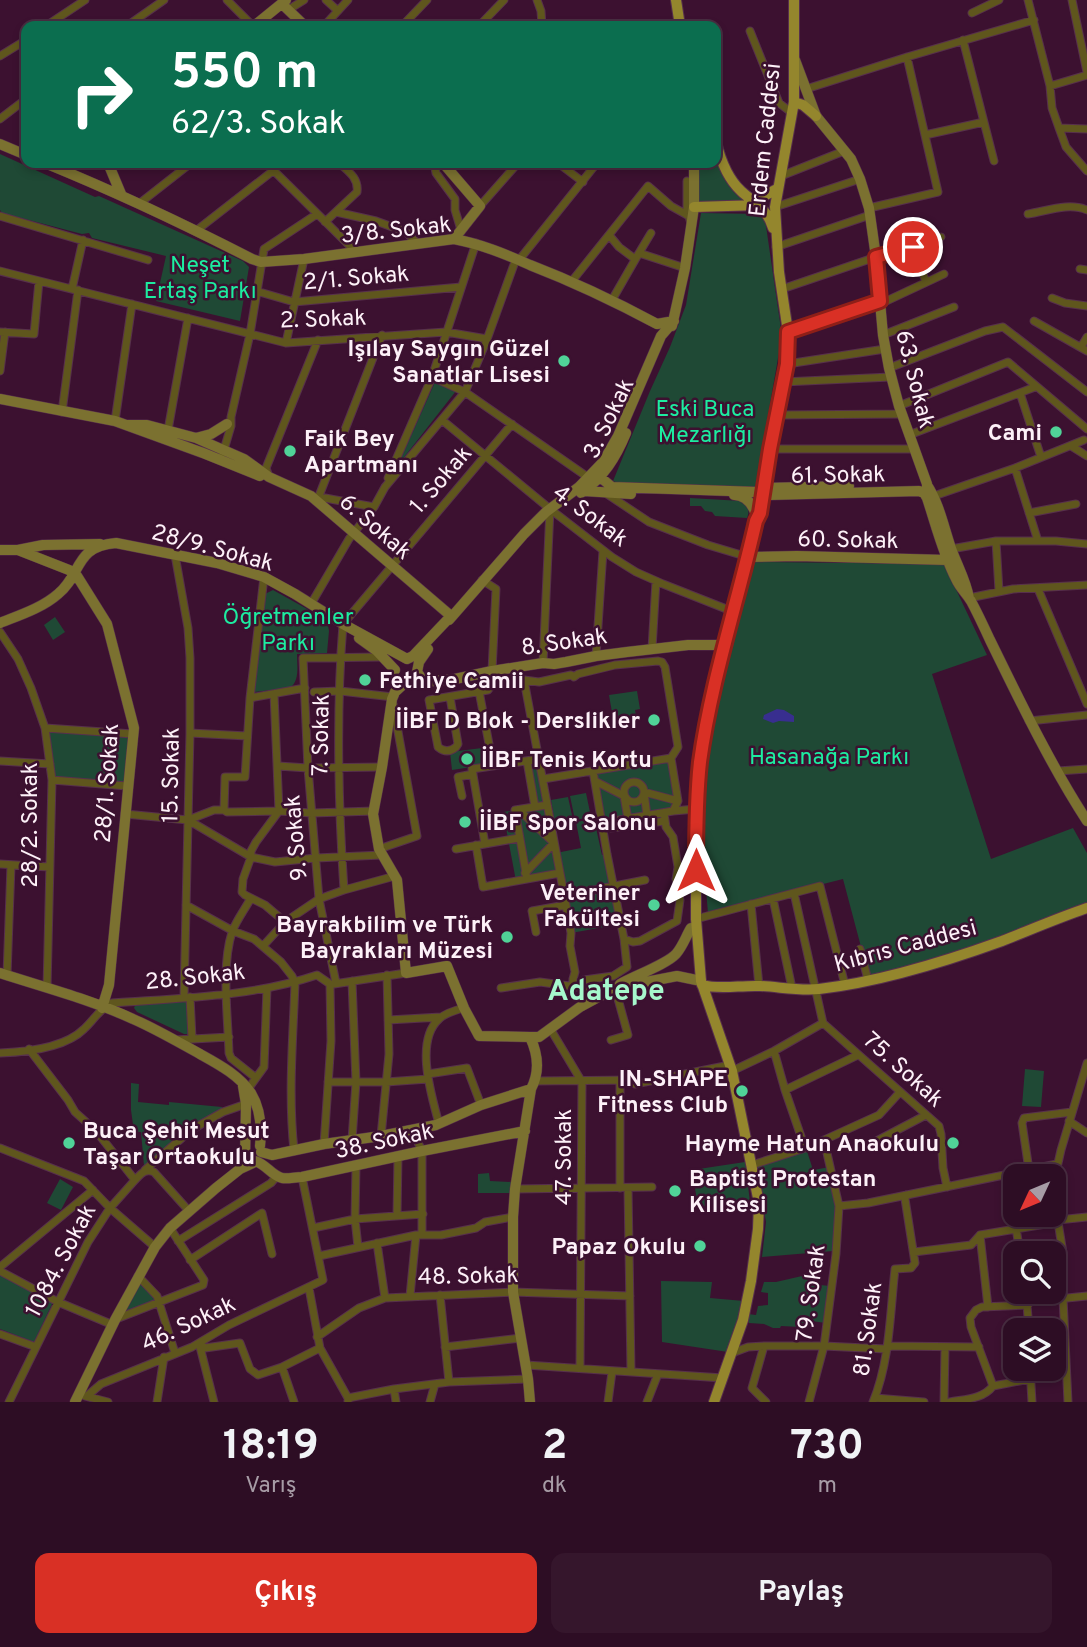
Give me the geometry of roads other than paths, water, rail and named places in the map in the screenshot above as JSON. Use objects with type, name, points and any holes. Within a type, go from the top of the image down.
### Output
[{"type":"main road","points":[[676,0],[680,21]]},
{"type":"main road","name":"Erdem Caddesi","points":[[714,1402],[743,1320],[751,1281],[759,1203],[731,1068],[700,982],[694,924],[696,809],[701,761],[755,516],[760,513],[787,364],[788,332],[776,244],[775,207],[793,108],[794,0]]},
{"type":"main road","points":[[262,21],[286,5],[300,21]]},
{"type":"main road","name":"63. Sokak","points":[[794,60],[816,116],[851,159],[860,179],[869,212],[876,257],[883,335],[890,373],[927,492],[951,556],[967,586],[969,598]]},
{"type":"main road","points":[[793,108],[803,105],[816,116]]},
{"type":"main road","points":[[0,144],[21,153]]},
{"type":"main road","points":[[721,155],[731,180],[741,192],[760,205],[773,225],[776,244]]},
{"type":"main road","name":"3/8. Sokak","points":[[57,168],[121,194],[261,262],[304,260],[457,235],[572,281],[657,324],[674,321]]},
{"type":"main road","points":[[110,168],[121,194]]},
{"type":"main road","points":[[447,168],[480,205],[457,235]]},
{"type":"main road","name":"3. Sokak","points":[[550,509],[583,491],[594,477],[610,452],[661,336],[674,321],[685,268],[694,168]]},
{"type":"main road","points":[[760,205],[760,198],[777,188]]},
{"type":"main road","points":[[691,215],[760,205],[775,207]]},
{"type":"main road","name":"6. Sokak","points":[[0,399],[115,421],[244,459],[269,477],[319,502],[452,616]]},
{"type":"main road","points":[[196,438],[211,434],[229,421]]},
{"type":"main road","name":"6. Sokak","points":[[127,425],[147,425],[196,438],[220,454]]},
{"type":"main road","name":"3. Sokak","points":[[393,698],[395,692],[411,677],[423,655],[452,616],[482,580],[550,509],[594,477]]},
{"type":"main road","name":"61. Sokak","points":[[594,477],[612,487],[927,492]]},
{"type":"main road","points":[[583,491],[607,494],[738,495],[749,501],[755,516]]},
{"type":"main road","name":"28/9. Sokak","points":[[0,550],[43,545],[116,543],[217,564],[264,577],[407,659]]},
{"type":"main road","points":[[0,623],[54,597],[68,584],[84,556],[104,544]]},
{"type":"main road","name":"28/9. Sokak","points":[[18,550],[73,573]]},
{"type":"main road","name":"60. Sokak","points":[[748,557],[951,556]]},
{"type":"main road","name":"28/1. Sokak","points":[[73,573],[107,624],[134,728],[109,985],[102,1007]]},
{"type":"main road","points":[[969,598],[1087,831]]},
{"type":"main road","points":[[395,670],[400,661],[413,656],[452,616]]},
{"type":"main road","name":"28/9. Sokak","points":[[343,624],[383,657],[400,679],[411,677]]},
{"type":"main road","name":"8. Sokak","points":[[411,677],[415,683],[428,682],[652,649],[725,645]]},
{"type":"main road","points":[[407,659],[414,662],[417,669],[411,677]]},
{"type":"main road","points":[[393,698],[374,811],[381,852],[395,876],[406,973],[447,966],[479,1036],[539,1037],[610,989],[671,959],[694,924]]},
{"type":"main road","points":[[1074,801],[1087,821]]},
{"type":"main road","name":"Kıbrıs Caddesi","points":[[700,982],[716,988],[759,986],[817,989],[845,985],[948,959],[1087,908]]},
{"type":"main road","points":[[3,974],[131,1018],[210,1059],[240,1079],[253,1096],[259,1114],[251,1158]]},
{"type":"main road","points":[[610,989],[665,978],[700,982]]},
{"type":"main road","points":[[530,1037],[538,1057],[515,1189],[513,1217],[513,1292],[530,1402]]},
{"type":"main road","points":[[240,1079],[245,1093],[251,1158]]},
{"type":"main road","points":[[80,1397],[114,1322],[155,1247],[170,1228],[251,1158],[439,1124],[533,1085]]},
{"type":"main road","name":"38. Sokak","points":[[277,1176],[302,1177],[525,1131]]},
{"type":"main road","points":[[251,1158],[277,1176]]},
{"type":"street","points":[[54,21],[85,0]]},
{"type":"street","points":[[134,21],[164,0]]},
{"type":"street","points":[[227,0],[249,21]]},
{"type":"street","points":[[286,5],[304,0]]},
{"type":"street","points":[[326,0],[338,11]]},
{"type":"street","points":[[329,21],[348,0]]},
{"type":"street","points":[[407,21],[427,0]]},
{"type":"street","points":[[484,21],[504,0]]},
{"type":"street","points":[[537,0],[542,21]]},
{"type":"street","points":[[972,13],[999,0]]},
{"type":"street","points":[[1028,0],[1050,86],[1052,108],[1066,147],[1087,172]]},
{"type":"street","points":[[1050,86],[1087,74],[1072,0]]},
{"type":"street","points":[[806,89],[1034,20]]},
{"type":"street","points":[[751,31],[779,103],[793,108]]},
{"type":"street","points":[[963,40],[993,161]]},
{"type":"street","points":[[0,56],[21,43]]},
{"type":"street","points":[[776,244],[938,192],[907,57]]},
{"type":"street","points":[[0,119],[21,103]]},
{"type":"street","points":[[925,135],[984,121]]},
{"type":"street","points":[[1059,128],[1087,129]]},
{"type":"street","points":[[781,176],[844,151]]},
{"type":"street","points":[[140,203],[185,168]]},
{"type":"street","points":[[272,168],[355,251]]},
{"type":"street","points":[[325,222],[357,192],[355,178],[344,168]]},
{"type":"street","points":[[435,168],[455,199],[457,235]]},
{"type":"street","points":[[480,205],[513,168]]},
{"type":"street","points":[[565,168],[583,182]]},
{"type":"street","points":[[385,487],[465,392],[517,259],[593,168]]},
{"type":"street","points":[[197,230],[274,170]]},
{"type":"street","points":[[775,207],[860,179]]},
{"type":"street","points":[[687,181],[691,215]]},
{"type":"street","points":[[572,281],[648,186],[671,205],[691,215]]},
{"type":"street","points":[[1028,214],[1079,206],[1087,210]]},
{"type":"street","points":[[336,212],[376,221],[406,232],[417,243]]},
{"type":"street","points":[[220,454],[250,334],[264,249],[317,214]]},
{"type":"street","points":[[0,216],[148,260]]},
{"type":"street","points":[[612,300],[651,233]]},
{"type":"street","points":[[609,235],[619,247],[637,256],[685,268]]},
{"type":"street","points":[[782,289],[941,237]]},
{"type":"street","points":[[62,412],[83,240]]},
{"type":"street","points":[[312,604],[353,533],[385,487],[432,377],[476,243]]},
{"type":"street","points":[[913,247],[926,282]]},
{"type":"street","points":[[286,343],[304,260]]},
{"type":"street","name":"2. Sokak","points":[[0,271],[286,343],[446,332],[487,339]]},
{"type":"street","points":[[788,332],[880,303],[944,274]]},
{"type":"street","points":[[0,371],[2,332],[34,334],[38,281]]},
{"type":"street","name":"2/1. Sokak","points":[[256,291],[294,302],[461,287]]},
{"type":"street","points":[[1052,298],[1087,306]]},
{"type":"street","points":[[115,421],[132,304]]},
{"type":"street","points":[[883,335],[954,307]]},
{"type":"street","points":[[168,430],[188,318]]},
{"type":"street","points":[[1034,321],[1084,349],[1087,337]]},
{"type":"street","points":[[783,382],[890,373],[985,331],[1003,327],[1087,392]]},
{"type":"street","points":[[319,502],[382,335]]},
{"type":"street","points":[[269,477],[266,468],[318,340]]},
{"type":"street","points":[[787,364],[885,349]]},
{"type":"street","points":[[778,415],[901,410],[1008,362],[1087,429]]},
{"type":"street","points":[[432,377],[465,392],[594,477]]},
{"type":"street","points":[[909,435],[1035,387]]},
{"type":"street","points":[[1020,393],[1041,457]]},
{"type":"street","name":"4. Sokak","points":[[442,420],[603,551],[636,572],[734,612]]},
{"type":"street","name":"1. Sokak","points":[[343,624],[512,424]]},
{"type":"street","points":[[927,492],[1015,468],[1086,439]]},
{"type":"street","points":[[1071,446],[1087,456]]},
{"type":"street","points":[[770,449],[914,449]]},
{"type":"street","points":[[1015,468],[1038,541]]},
{"type":"street","points":[[607,494],[649,522],[748,557]]},
{"type":"street","points":[[319,502],[325,498],[374,506]]},
{"type":"street","points":[[1029,513],[1076,504]]},
{"type":"street","points":[[550,509],[549,663],[557,678]]},
{"type":"street","points":[[951,556],[996,541],[1087,544]]},
{"type":"street","points":[[996,541],[999,591]]},
{"type":"street","points":[[596,656],[603,551]]},
{"type":"street","name":"15. Sokak","points":[[174,555],[188,628],[190,658],[186,905],[187,997],[191,1038]]},
{"type":"street","points":[[224,810],[225,777],[244,777],[264,577]]},
{"type":"street","points":[[482,580],[496,589],[492,671]]},
{"type":"street","points":[[652,649],[656,581]]},
{"type":"street","points":[[969,598],[999,591],[1087,585]]},
{"type":"street","points":[[1038,589],[1087,705]]},
{"type":"street","name":"7. Sokak","points":[[343,624],[338,769],[344,890]]},
{"type":"street","name":"28/2. Sokak","points":[[0,632],[18,659],[31,688],[45,728],[50,764],[52,780],[47,988]]},
{"type":"street","name":"9. Sokak","points":[[324,1144],[333,984],[319,899],[308,768],[303,658],[383,657]]},
{"type":"street","points":[[566,662],[573,675]]},
{"type":"street","points":[[450,697],[458,744],[447,751],[438,747],[429,700],[488,690],[491,686],[523,680],[539,682],[615,665],[662,662],[678,747],[671,758],[678,801],[673,811]]},
{"type":"street","points":[[523,680],[566,905],[575,972],[573,986]]},
{"type":"street","points":[[250,698],[305,688]]},
{"type":"street","points":[[125,814],[188,820],[251,857],[275,862],[381,852],[417,836],[393,698],[340,691],[314,692]]},
{"type":"street","points":[[479,691],[493,766]]},
{"type":"street","points":[[274,694],[279,811],[251,850],[242,887],[245,895],[265,905],[285,922]]},
{"type":"street","points":[[1029,721],[1087,715]]},
{"type":"street","points":[[45,728],[133,734]]},
{"type":"street","points":[[190,733],[247,736]]},
{"type":"street","points":[[542,779],[671,758]]},
{"type":"street","points":[[485,844],[472,769],[539,759]]},
{"type":"street","points":[[0,761],[50,764]]},
{"type":"street","points":[[527,761],[535,807]]},
{"type":"street","points":[[629,765],[632,782]]},
{"type":"street","points":[[278,766],[338,769],[382,767]]},
{"type":"street","points":[[1058,771],[1087,769]]},
{"type":"street","points":[[583,980],[613,976],[627,967],[593,771]]},
{"type":"street","points":[[462,796],[458,777],[473,774]]},
{"type":"street","points":[[52,780],[127,786]]},
{"type":"street","points":[[595,780],[629,801],[636,802],[642,798],[644,792]]},
{"type":"street","points":[[628,819],[625,786],[632,782],[639,783],[644,792],[647,816]]},
{"type":"street","points":[[644,792],[678,801]]},
{"type":"street","points":[[1074,801],[1087,801]]},
{"type":"street","points":[[517,810],[547,805]]},
{"type":"street","points":[[611,828],[664,817],[673,811],[696,809]]},
{"type":"street","points":[[188,820],[214,810],[312,813],[374,811]]},
{"type":"street","points":[[517,810],[554,843]]},
{"type":"street","points":[[517,810],[526,875]]},
{"type":"street","points":[[602,823],[647,816],[664,817]]},
{"type":"street","points":[[624,939],[640,941],[677,921],[680,900],[676,879],[678,867],[673,836],[666,827],[664,817]]},
{"type":"street","points":[[456,849],[519,838]]},
{"type":"street","points":[[476,845],[483,887],[516,881],[526,875],[554,843]]},
{"type":"street","points":[[0,864],[49,867]]},
{"type":"street","points":[[3,974],[11,865]]},
{"type":"street","points":[[526,875],[560,873]]},
{"type":"street","points":[[262,946],[285,922],[319,899],[395,876]]},
{"type":"street","points":[[564,896],[645,880]]},
{"type":"street","points":[[694,924],[751,904],[820,886],[845,985]]},
{"type":"street","points":[[0,893],[10,894]]},
{"type":"street","points":[[533,1085],[620,1080],[634,1080],[635,1084],[731,1068],[774,1051],[823,1023],[794,893]]},
{"type":"street","points":[[251,898],[233,931],[228,956],[227,993],[229,1053],[231,1058],[256,1077]]},
{"type":"street","points":[[773,899],[792,988]]},
{"type":"street","points":[[751,904],[759,986]]},
{"type":"street","points":[[186,905],[233,931],[254,939],[286,967],[295,983],[292,1101],[294,1150]]},
{"type":"street","points":[[536,932],[532,911],[566,905]]},
{"type":"street","points":[[860,949],[869,980]]},
{"type":"street","points":[[333,984],[406,973]]},
{"type":"street","name":"28. Sokak","points":[[102,1007],[112,1003],[267,988],[295,983],[317,975],[333,984]]},
{"type":"street","points":[[382,1136],[389,1054],[387,975]]},
{"type":"street","points":[[352,981],[356,1082],[352,1140]]},
{"type":"street","points":[[501,988],[540,982],[610,989],[628,1035],[611,1040]]},
{"type":"street","points":[[248,1089],[264,1067],[267,988]]},
{"type":"street","points":[[0,1053],[57,1045],[84,1029],[102,1007]]},
{"type":"street","points":[[388,1020],[441,1017],[464,1008]]},
{"type":"street","points":[[439,1124],[428,1076],[428,1040],[441,1017]]},
{"type":"street","name":"75. Sokak","points":[[823,1023],[939,1126],[947,1187]]},
{"type":"street","name":"47. Sokak","points":[[551,1030],[582,1082],[580,1368]]},
{"type":"street","points":[[175,1040],[229,1037]]},
{"type":"street","points":[[29,1049],[75,1112],[96,1131],[135,1180]]},
{"type":"street","points":[[774,1051],[805,1148]]},
{"type":"street","points":[[785,1090],[858,1055]]},
{"type":"street","points":[[1057,1164],[1072,1112],[1084,1084],[1087,1063]]},
{"type":"street","points":[[328,1082],[386,1082],[467,1068],[481,1105]]},
{"type":"street","points":[[620,1080],[631,1371]]},
{"type":"street","points":[[752,1165],[805,1148],[879,1115],[900,1092]]},
{"type":"street","name":"1084. Sokak","points":[[10,1402],[88,1242],[110,1208],[144,1171],[191,1130],[223,1112],[246,1104]]},
{"type":"street","points":[[1028,1164],[1022,1123],[1024,1118],[1072,1112]]},
{"type":"street","points":[[863,1148],[926,1115]]},
{"type":"street","points":[[1069,1121],[1087,1133]]},
{"type":"street","points":[[410,1296],[423,1214],[422,1151],[412,1130]]},
{"type":"street","name":"79. Sokak","points":[[809,1402],[824,1346],[839,1206],[824,1140]]},
{"type":"street","points":[[0,1148],[84,1181],[155,1247]]},
{"type":"street","points":[[397,1216],[398,1156]]},
{"type":"street","points":[[356,1166],[355,1219],[358,1247]]},
{"type":"street","points":[[144,1171],[153,1172],[189,1211]]},
{"type":"street","points":[[839,1206],[1003,1175]]},
{"type":"street","points":[[178,1241],[271,1183],[277,1176]]},
{"type":"street","points":[[302,1177],[323,1280],[309,1288],[317,1336],[320,1348],[348,1400],[394,1389],[449,1382],[528,1379]]},
{"type":"street","points":[[515,1189],[652,1187]]},
{"type":"street","points":[[93,1190],[0,1269],[58,1302],[114,1322],[202,1285],[204,1280],[170,1228]]},
{"type":"street","points":[[906,1195],[914,1252],[971,1245],[980,1235],[1022,1227]]},
{"type":"street","points":[[190,1260],[262,1213],[272,1254]]},
{"type":"street","points":[[313,1228],[355,1219],[423,1214]]},
{"type":"street","points":[[319,1256],[419,1235],[453,1233],[476,1228],[485,1222],[513,1217]]},
{"type":"street","points":[[1066,1220],[1087,1217]]},
{"type":"street","points":[[1016,1228],[1018,1241]]},
{"type":"street","points":[[980,1235],[988,1307]]},
{"type":"street","points":[[377,1243],[385,1298]]},
{"type":"street","name":"81. Sokak","points":[[874,1400],[880,1386],[886,1349],[895,1269],[913,1268],[914,1252]]},
{"type":"street","points":[[138,1276],[157,1296],[175,1353]]},
{"type":"street","name":"46. Sokak","points":[[80,1397],[101,1384],[199,1343],[230,1324],[309,1288]]},
{"type":"street","name":"48. Sokak","points":[[317,1336],[359,1308],[385,1298],[513,1292],[630,1296]]},
{"type":"street","points":[[440,1295],[449,1382]]},
{"type":"street","points":[[1066,1298],[1087,1296]]},
{"type":"street","points":[[993,1386],[970,1318],[979,1308],[1018,1304]]},
{"type":"street","points":[[0,1346],[2,1334],[36,1347]]},
{"type":"street","points":[[738,1337],[748,1347]]},
{"type":"street","points":[[445,1347],[522,1338]]},
{"type":"street","points":[[199,1343],[205,1348],[240,1343],[250,1369],[258,1375],[282,1367],[320,1348]]},
{"type":"street","points":[[199,1343],[214,1402]]},
{"type":"street","points":[[764,1346],[752,1388],[766,1402]]},
{"type":"street","points":[[732,1353],[748,1347],[764,1346],[886,1349],[891,1346],[979,1347]]},
{"type":"street","points":[[944,1402],[946,1347]]},
{"type":"street","points":[[158,1402],[164,1357]]},
{"type":"street","points":[[526,1365],[723,1378]]},
{"type":"street","points":[[282,1367],[293,1402]]},
{"type":"street","points":[[608,1402],[612,1372]]},
{"type":"street","points":[[647,1402],[658,1374]]},
{"type":"street","points":[[1066,1378],[1068,1402]]},
{"type":"street","points":[[950,1402],[980,1399],[993,1386],[1007,1381]]},
{"type":"street","points":[[1030,1381],[1031,1402]]},
{"type":"street","points":[[430,1402],[435,1384]]},
{"type":"street","points":[[394,1389],[396,1402]]},
{"type":"street","points":[[80,1397],[108,1402]]},
{"type":"street","points":[[874,1400],[924,1402]]},
{"type":"place","name":"Işılay Saygın Güzel Sanatlar Lisesi","points":[[564,361]]},
{"type":"place","name":"Cami","points":[[1056,432]]},
{"type":"place","name":"Faik Bey Apartmanı","points":[[290,451]]},
{"type":"place","name":"Fethiye Camii","points":[[365,680]]},
{"type":"place","name":"İİBF D Blok - Derslikler","points":[[654,720]]},
{"type":"place","name":"İİBF Tenis Kortu","points":[[467,759]]},
{"type":"place","name":"İİBF Spor Salonu","points":[[465,822]]},
{"type":"place","name":"Veteriner Fakültesi","points":[[654,905]]},
{"type":"place","name":"Bayrakbilim ve Türk Bayrakları Müzesi","points":[[507,937]]},
{"type":"place","name":"IN-SHAPE Fitness Club","points":[[742,1091]]},
{"type":"place","name":"Buca Şehit Mesut Taşar Ortaokulu","points":[[69,1143]]},
{"type":"place","name":"Hayme Hatun Anaokulu","points":[[953,1143]]},
{"type":"place","name":"Baptist Protestan Kilisesi","points":[[675,1191]]},
{"type":"place","name":"Papaz Okulu","points":[[700,1246]]},
{"type":"district","name":"Adatepe","points":[[606,990]]},
{"type":"park label","name":"Neşet Ertaş Parkı","points":[[200,277]]},
{"type":"park label","name":"Eski Buca Mezarlığı","points":[[705,421]]},
{"type":"park label","name":"Öğretmenler Parkı","points":[[288,629]]},
{"type":"park label","name":"Hasanağa Parkı","points":[[829,756]]}]
